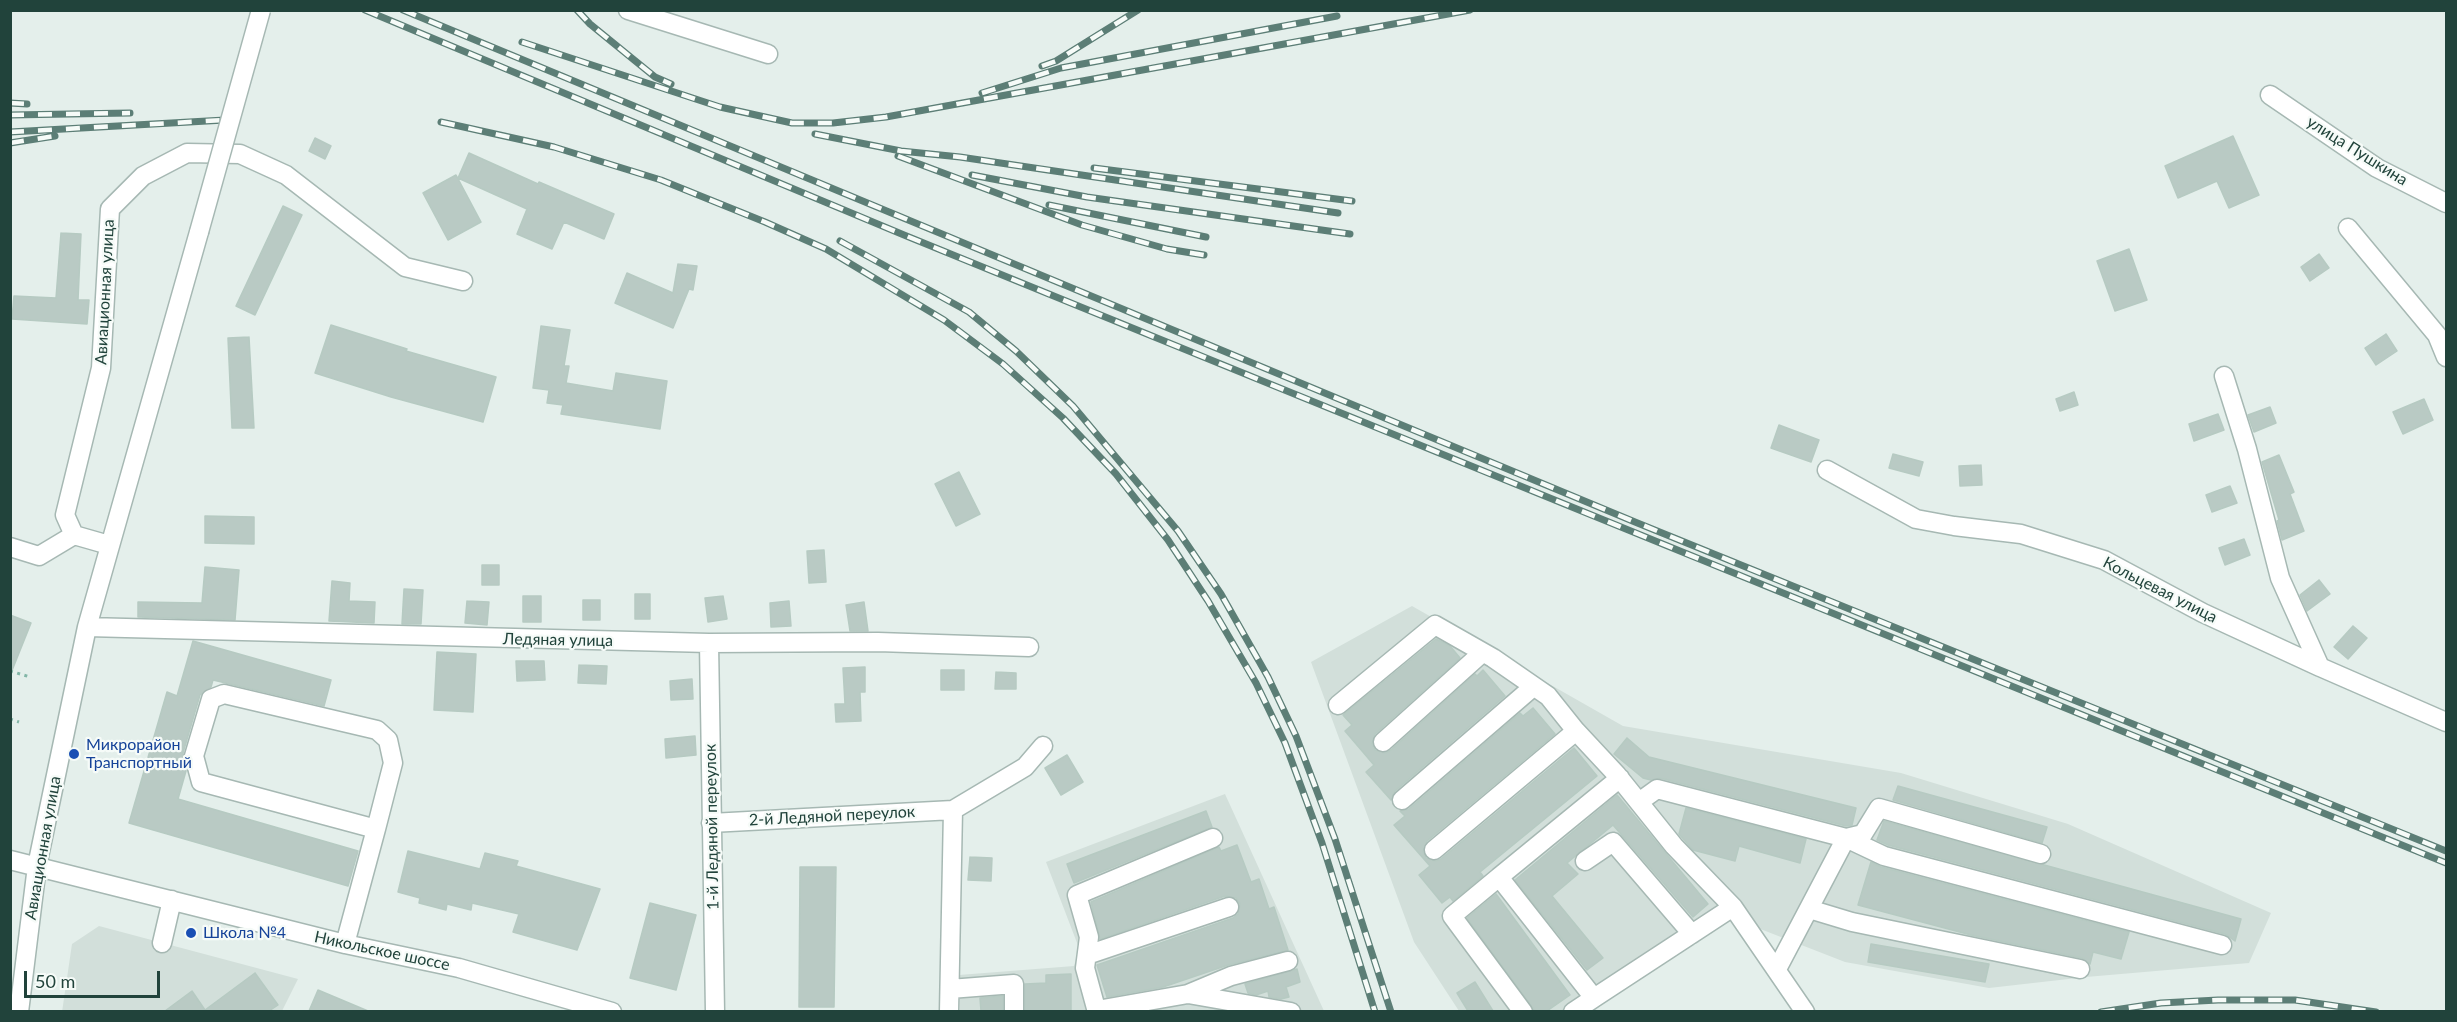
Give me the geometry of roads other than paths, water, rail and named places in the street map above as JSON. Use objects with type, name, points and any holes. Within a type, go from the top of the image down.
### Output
[{"type":"street","name":"Авиационная улица","points":[[20,1011],[37,866],[87,627],[261,10]]},
{"type":"street","points":[[628,10],[768,54]]},
{"type":"street","name":"улица Пушкина","points":[[2270,95],[2378,168],[2446,203]]},
{"type":"street","name":"Авиационная улица","points":[[74,535],[65,515],[101,368],[110,209],[143,176],[187,153],[240,154],[286,175],[405,267],[463,281]]},
{"type":"street","points":[[2348,228],[2442,331],[2446,357]]},
{"type":"street","points":[[2224,376],[2247,449],[2280,578],[2320,667]]},
{"type":"street","name":"Кольцевая улица","points":[[1827,470],[1916,519],[2020,534],[2104,560],[2203,614],[2446,722]]},
{"type":"street","points":[[10,547],[39,556],[74,535],[109,545]]},
{"type":"street","points":[[1338,705],[1435,625],[1548,696],[1576,731],[1620,778],[1674,846],[1733,907],[1805,1011]]},
{"type":"street","name":"Ледяная улица","points":[[87,627],[709,644],[878,642],[1029,647]]},
{"type":"street","name":"1-й Ледяной переулок","points":[[709,644],[715,1011]]},
{"type":"street","points":[[1383,742],[1482,653]]},
{"type":"street","points":[[1402,800],[1533,687]]},
{"type":"street","points":[[345,944],[376,829],[393,763],[388,740],[377,730],[225,694],[211,699],[194,756],[201,782],[376,829]]},
{"type":"street","points":[[1434,850],[1576,731]]},
{"type":"street","name":"2-й Ледяной переулок","points":[[711,823],[953,810],[1025,767],[1043,746]]},
{"type":"street","points":[[1522,1011],[1452,916],[1620,778]]},
{"type":"street","points":[[1638,802],[1657,789],[1846,838],[1884,856],[2222,945]]},
{"type":"street","points":[[1777,969],[1846,838],[1863,834],[1879,808],[2041,854]]},
{"type":"street","points":[[949,1011],[953,810]]},
{"type":"street","points":[[1213,838],[1077,895],[1089,937],[1085,968],[1097,1011],[1188,994],[1231,976],[1288,961]]},
{"type":"street","points":[[1585,861],[1613,842],[1692,934]]},
{"type":"street","name":"Никольское шоссе","points":[[10,860],[345,944],[459,968],[577,1007],[612,1011]]},
{"type":"street","points":[[1499,877],[1594,998]]},
{"type":"street","points":[[162,943],[172,900]]},
{"type":"street","points":[[1087,954],[1229,907]]},
{"type":"street","points":[[1573,1011],[1733,907]]},
{"type":"street","points":[[1809,909],[1852,922],[2080,969]]},
{"type":"street","points":[[950,989],[1014,984],[1014,1011]]},
{"type":"street","points":[[1188,994],[1291,1011]]},
{"type":"railway","points":[[365,10],[904,235],[2446,863]]},
{"type":"railway","points":[[403,10],[1635,522],[2446,851]]},
{"type":"railway","points":[[577,10],[590,24],[655,77],[671,84]]},
{"type":"railway","points":[[1042,66],[1056,61],[1138,10]]},
{"type":"railway","points":[[522,42],[720,107],[792,123],[833,123],[886,117],[1470,10]]},
{"type":"railway","points":[[982,93],[1061,68],[1337,16]]},
{"type":"railway","points":[[10,103],[27,104]]},
{"type":"railway","points":[[10,115],[130,113]]},
{"type":"railway","points":[[10,132],[225,120]]},
{"type":"railway","points":[[441,122],[554,147],[661,180],[826,249],[944,320],[1003,364],[1063,418],[1116,474],[1168,540],[1208,601],[1256,683],[1285,743],[1322,843],[1375,1012]]},
{"type":"railway","points":[[815,134],[901,151],[960,157],[1338,213]]},
{"type":"railway","points":[[10,143],[55,136]]},
{"type":"railway","points":[[898,156],[1082,225],[1167,249],[1204,255]]},
{"type":"railway","points":[[1094,168],[1352,201]]},
{"type":"railway","points":[[972,175],[1087,197],[1350,234]]},
{"type":"railway","points":[[1049,205],[1206,237]]},
{"type":"railway","points":[[840,241],[969,312],[1016,351],[1073,406],[1178,531],[1221,594],[1268,677],[1296,736],[1335,839],[1391,1012]]},
{"type":"railway","points":[[2101,1012],[2161,1003],[2218,1000],[2295,1000],[2376,1012]]},
{"type":"place","name":"Микрорайон Транспортный","points":[[74,754]]},
{"type":"place","name":"Школа №4","points":[[191,933]]}]
